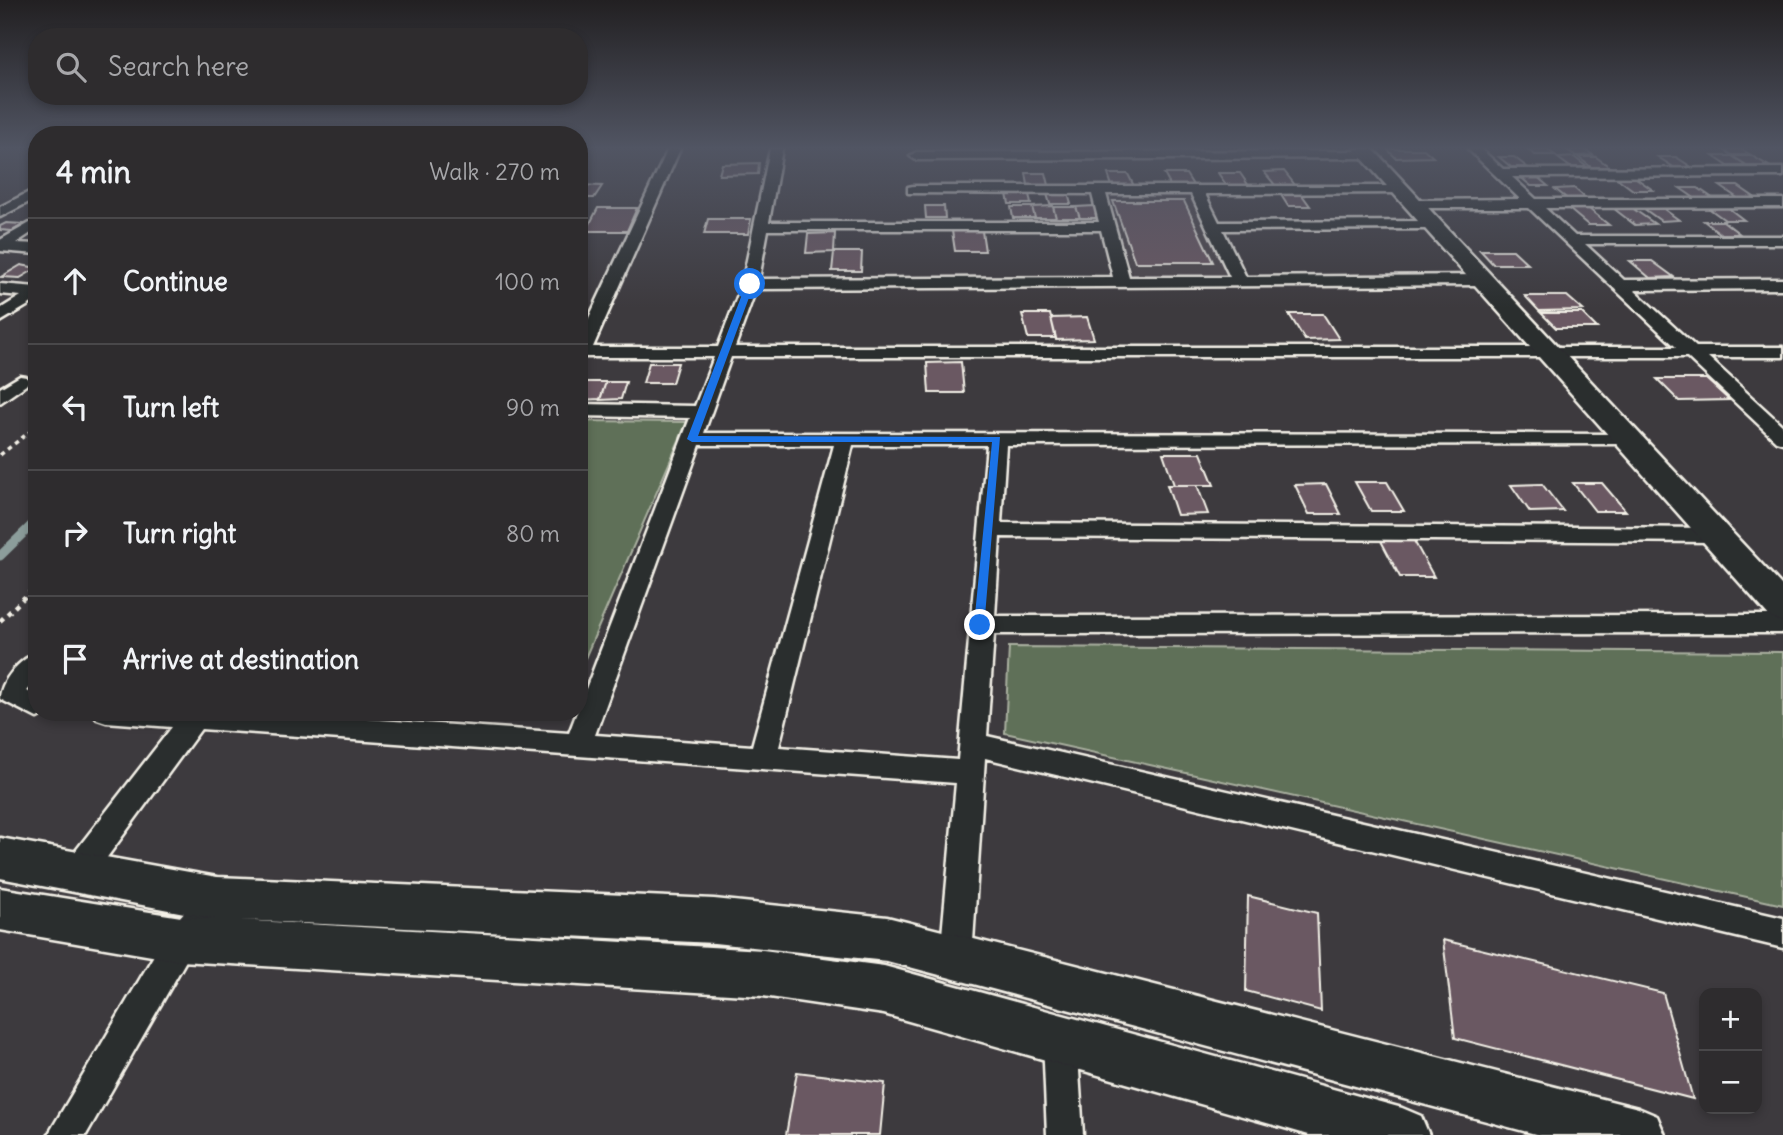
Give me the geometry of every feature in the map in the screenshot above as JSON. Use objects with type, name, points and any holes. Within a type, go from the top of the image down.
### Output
[{"type":"main road","points":[[1412,202],[1783,609]]},
{"type":"main road","points":[[0,858],[217,898],[714,921],[887,939],[1637,1135]]},
{"type":"main road","points":[[2,912],[181,939],[763,974],[884,990],[1402,1135]]},
{"type":"street","points":[[0,213],[19,202]]},
{"type":"street","points":[[588,337],[650,202]]},
{"type":"street","points":[[588,717],[750,284],[766,202]]},
{"type":"street","points":[[762,226],[851,202]]},
{"type":"street","points":[[994,202],[1108,226]]},
{"type":"street","points":[[1101,202],[1122,282]]},
{"type":"street","points":[[1202,202],[1240,281]]},
{"type":"street","points":[[1496,202],[1783,203]]},
{"type":"street","points":[[1533,204],[1780,431]]},
{"type":"street","points":[[1213,226],[1433,225]]},
{"type":"street","points":[[0,246],[28,229]]},
{"type":"street","points":[[1572,240],[1783,240]]},
{"type":"street","points":[[0,246],[28,248]]},
{"type":"street","points":[[750,284],[1483,280]]},
{"type":"street","points":[[1620,285],[1783,284]]},
{"type":"street","points":[[0,289],[28,291]]},
{"type":"street","points":[[0,317],[28,298]]},
{"type":"street","points":[[588,352],[1783,352]]},
{"type":"street","points":[[0,397],[20,382]]},
{"type":"street","points":[[588,410],[702,411]]},
{"type":"street","points":[[692,439],[1627,438]]},
{"type":"street","points":[[763,757],[845,439]]},
{"type":"street","points":[[956,957],[980,625],[997,439]]},
{"type":"street","points":[[989,530],[1715,535]]},
{"type":"street","points":[[980,625],[1783,624]]},
{"type":"street","points":[[28,673],[10,694],[28,703]]},
{"type":"street","points":[[78,872],[192,721]]},
{"type":"street","points":[[238,721],[970,772]]},
{"type":"street","points":[[578,744],[587,721]]},
{"type":"street","points":[[971,743],[1783,933]]},
{"type":"street","points":[[66,1135],[181,939],[217,898]]},
{"type":"street","points":[[1060,1039],[1065,1135]]},
{"type":"path","points":[[0,455],[28,433]]},
{"type":"path","points":[[0,621],[28,594]]},
{"type":"shaded area","points":[[1108,202],[1196,202],[1232,275],[1133,275]]},
{"type":"green space","points":[[588,421],[687,422],[588,651]]},
{"type":"green space","points":[[1009,647],[1783,652],[1783,905],[1005,733]]},
{"type":"building","points":[[1009,202],[1031,204],[1009,204]]},
{"type":"building","points":[[1049,202],[1071,204],[1050,204]]},
{"type":"building","points":[[1113,202],[1184,202],[1213,262],[1135,262]]},
{"type":"building","points":[[1285,202],[1307,202],[1310,206],[1288,206]]},
{"type":"building","points":[[925,206],[944,206],[945,218],[926,218]]},
{"type":"building","points":[[1053,206],[1056,218],[1035,218],[1032,207]]},
{"type":"building","points":[[1094,206],[1098,218],[1080,218],[1076,207]]},
{"type":"building","points":[[1011,207],[1032,207],[1035,218],[1013,218]]},
{"type":"building","points":[[1053,207],[1076,207],[1080,218],[1056,218]]},
{"type":"building","points":[[1661,207],[1679,220],[1661,221],[1643,208]]},
{"type":"building","points":[[1707,207],[1727,207],[1744,220],[1725,220]]},
{"type":"building","points":[[598,208],[637,208],[627,231],[588,231]]},
{"type":"building","points":[[1613,208],[1632,208],[1655,224],[1635,225]]},
{"type":"building","points":[[1569,209],[1589,209],[1609,225],[1588,225]]},
{"type":"building","points":[[708,219],[751,219],[748,234],[704,234]]},
{"type":"building","points":[[1704,221],[1723,221],[1740,234],[1721,234]]},
{"type":"building","points":[[6,223],[24,224],[12,231],[0,230],[0,226]]},
{"type":"building","points":[[952,231],[982,231],[985,251],[955,251]]},
{"type":"building","points":[[835,233],[834,252],[806,253],[808,234]]},
{"type":"building","points":[[1480,250],[1513,250],[1528,264],[1493,264]]},
{"type":"building","points":[[834,252],[862,252],[861,271],[832,271]]},
{"type":"building","points":[[1630,261],[1652,261],[1674,277],[1650,278]]},
{"type":"building","points":[[21,265],[28,266],[28,273],[20,278],[1,277]]},
{"type":"building","points":[[1525,296],[1567,296],[1583,310],[1539,311]]},
{"type":"building","points":[[1541,313],[1582,313],[1597,328],[1556,328]]},
{"type":"building","points":[[1022,314],[1050,314],[1056,338],[1028,338]]},
{"type":"building","points":[[1289,314],[1323,314],[1339,339],[1305,340]]},
{"type":"building","points":[[1087,317],[1094,339],[1056,340],[1051,318]]},
{"type":"building","points":[[961,362],[964,393],[929,393],[927,363]]},
{"type":"building","points":[[649,363],[678,363],[672,383],[643,383]]},
{"type":"building","points":[[1657,379],[1706,379],[1729,400],[1679,401]]},
{"type":"building","points":[[588,382],[606,382],[600,399],[588,400]]},
{"type":"building","points":[[606,382],[626,382],[621,399],[600,400]]},
{"type":"building","points":[[1163,453],[1201,453],[1214,485],[1174,485]]},
{"type":"building","points":[[1355,482],[1387,482],[1404,511],[1371,511]]},
{"type":"building","points":[[1573,483],[1602,483],[1626,511],[1595,511]]},
{"type":"building","points":[[1326,484],[1341,514],[1309,514],[1295,485]]},
{"type":"building","points":[[1542,484],[1563,511],[1530,512],[1511,485]]},
{"type":"building","points":[[1167,485],[1197,485],[1208,514],[1177,515]]},
{"type":"building","points":[[1380,539],[1413,539],[1434,577],[1400,577]]},
{"type":"building","points":[[1248,896],[1317,913],[1321,1011],[1246,991]]},
{"type":"building","points":[[1443,940],[1663,993],[1693,1099],[1455,1038]]},
{"type":"building","points":[[797,1072],[885,1083],[880,1135],[786,1135]]},
{"type":"waterway","points":[[0,556],[28,529]]},
{"type":"route","points":[[750,284],[692,439],[997,439],[980,625]]}]
